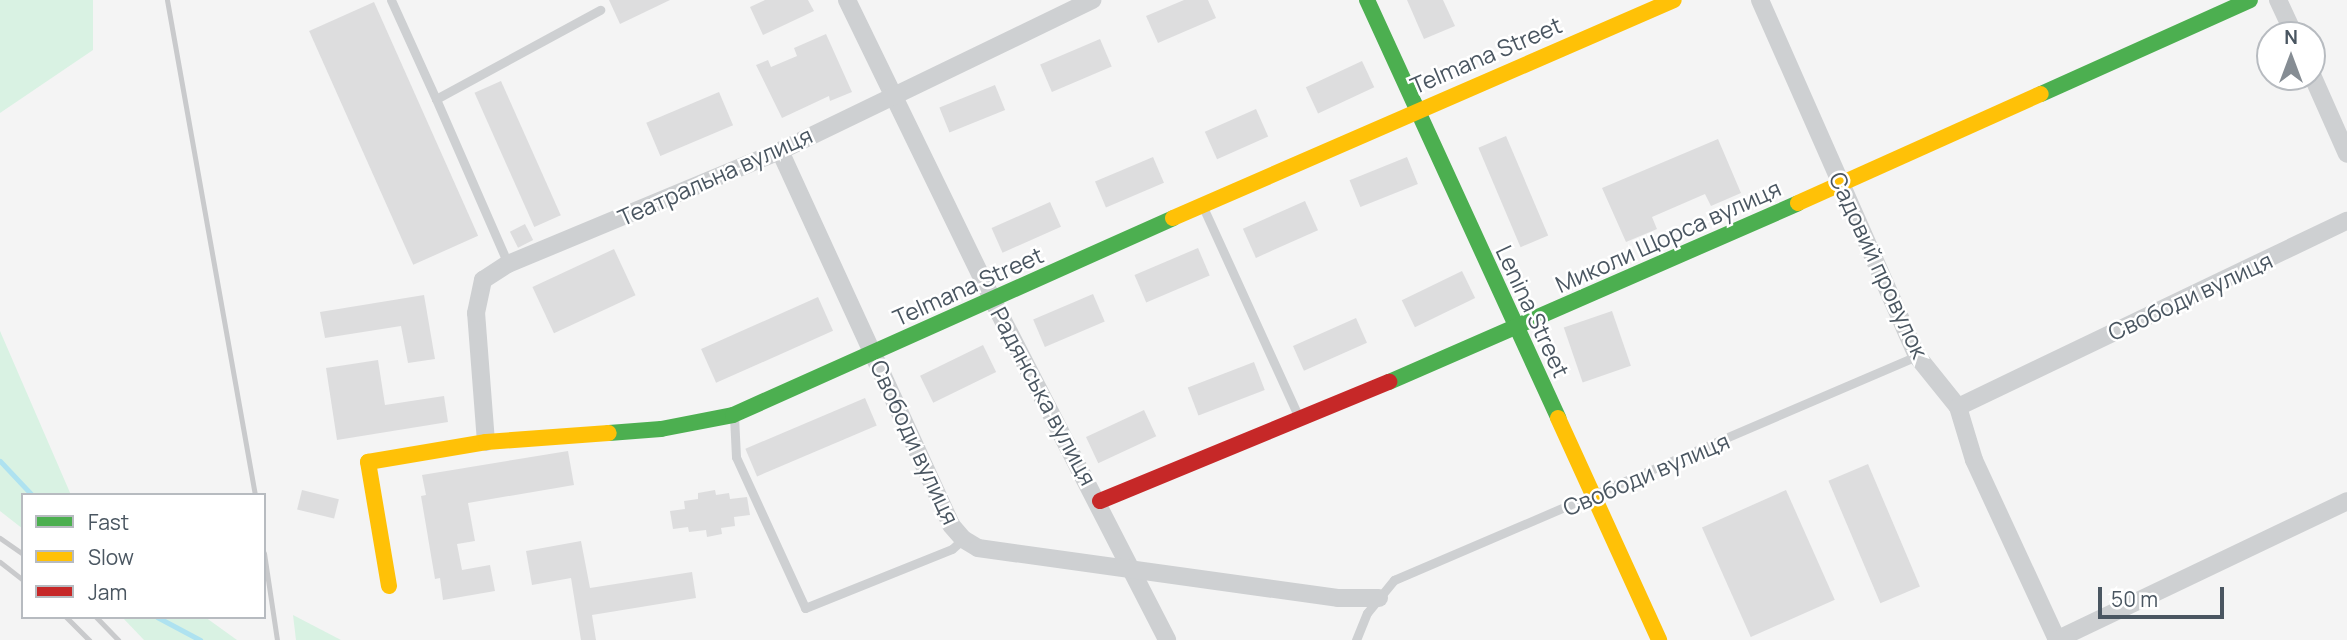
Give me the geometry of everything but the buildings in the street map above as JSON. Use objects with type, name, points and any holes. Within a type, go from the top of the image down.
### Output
[{"type":"street","name":"Радянська вулиця","points":[[847,0],[992,299],[1100,501],[1167,640]]},
{"type":"street","name":"Театральна вулиця","points":[[486,442],[476,313],[483,280],[508,264],[779,151],[1092,0]]},
{"type":"street","name":"Lenina Street","points":[[1367,0],[1659,640]]},
{"type":"street","name":"Telmana Street","points":[[388,586],[368,463],[486,442],[661,429],[733,415],[1416,109],[1674,0]]},
{"type":"street","name":"Садовий провулок","points":[[1760,0],[1917,356],[1958,407],[1974,460],[2057,640]]},
{"type":"street","name":"Миколи Щорса вулиця","points":[[1100,501],[1517,329],[2250,0]]},
{"type":"street","points":[[2278,0],[2288,21]]},
{"type":"street","points":[[2319,91],[2347,154]]},
{"type":"street","name":"Свободи вулиця","points":[[779,151],[951,526],[963,539],[978,548],[1134,570],[1338,598],[1379,597]]},
{"type":"street","name":"Свободи вулиця","points":[[1958,407],[2347,221]]},
{"type":"street","points":[[2057,640],[2347,501]]},
{"type":"lane","points":[[391,0],[508,264]]},
{"type":"lane","points":[[436,99],[600,10]]},
{"type":"lane","points":[[1202,206],[1299,419]]},
{"type":"lane","name":"Свободи вулиця","points":[[1356,640],[1367,613],[1394,580],[1594,497],[1917,356]]},
{"type":"lane","points":[[733,415],[736,457],[805,608],[952,549],[963,539]]},
{"type":"green space","points":[[0,0],[93,0],[93,50],[0,113]]},
{"type":"green space","points":[[0,331],[70,493],[21,493],[21,527],[0,511]]},
{"type":"green space","points":[[293,615],[341,640],[296,640]]},
{"type":"green space","points":[[124,619],[208,619],[237,640],[144,640]]},
{"type":"waterway","points":[[0,461],[30,493]]},
{"type":"waterway","points":[[161,619],[200,640]]},
{"type":"railway","points":[[167,0],[255,493]]},
{"type":"railway","points":[[0,538],[21,553]]},
{"type":"railway","points":[[0,562],[21,578]]},
{"type":"railway","points":[[266,566],[277,640]]},
{"type":"railway","points":[[68,619],[89,640]]},
{"type":"railway","points":[[98,619],[118,640]]},
{"type":"traffic: fast","points":[[1367,0],[1558,418]]},
{"type":"traffic: fast","points":[[2041,94],[2250,0]]},
{"type":"traffic: fast","points":[[1389,382],[1798,203]]},
{"type":"traffic: fast","points":[[609,433],[661,429],[733,415],[1173,218]]},
{"type":"traffic: slow","points":[[1173,218],[1674,0]]},
{"type":"traffic: slow","points":[[1798,203],[2041,94]]},
{"type":"traffic: slow","points":[[1558,418],[1659,640]]},
{"type":"traffic: slow","points":[[389,586],[368,462],[486,442],[609,433]]},
{"type":"traffic: jam","points":[[1100,501],[1389,382]]}]
